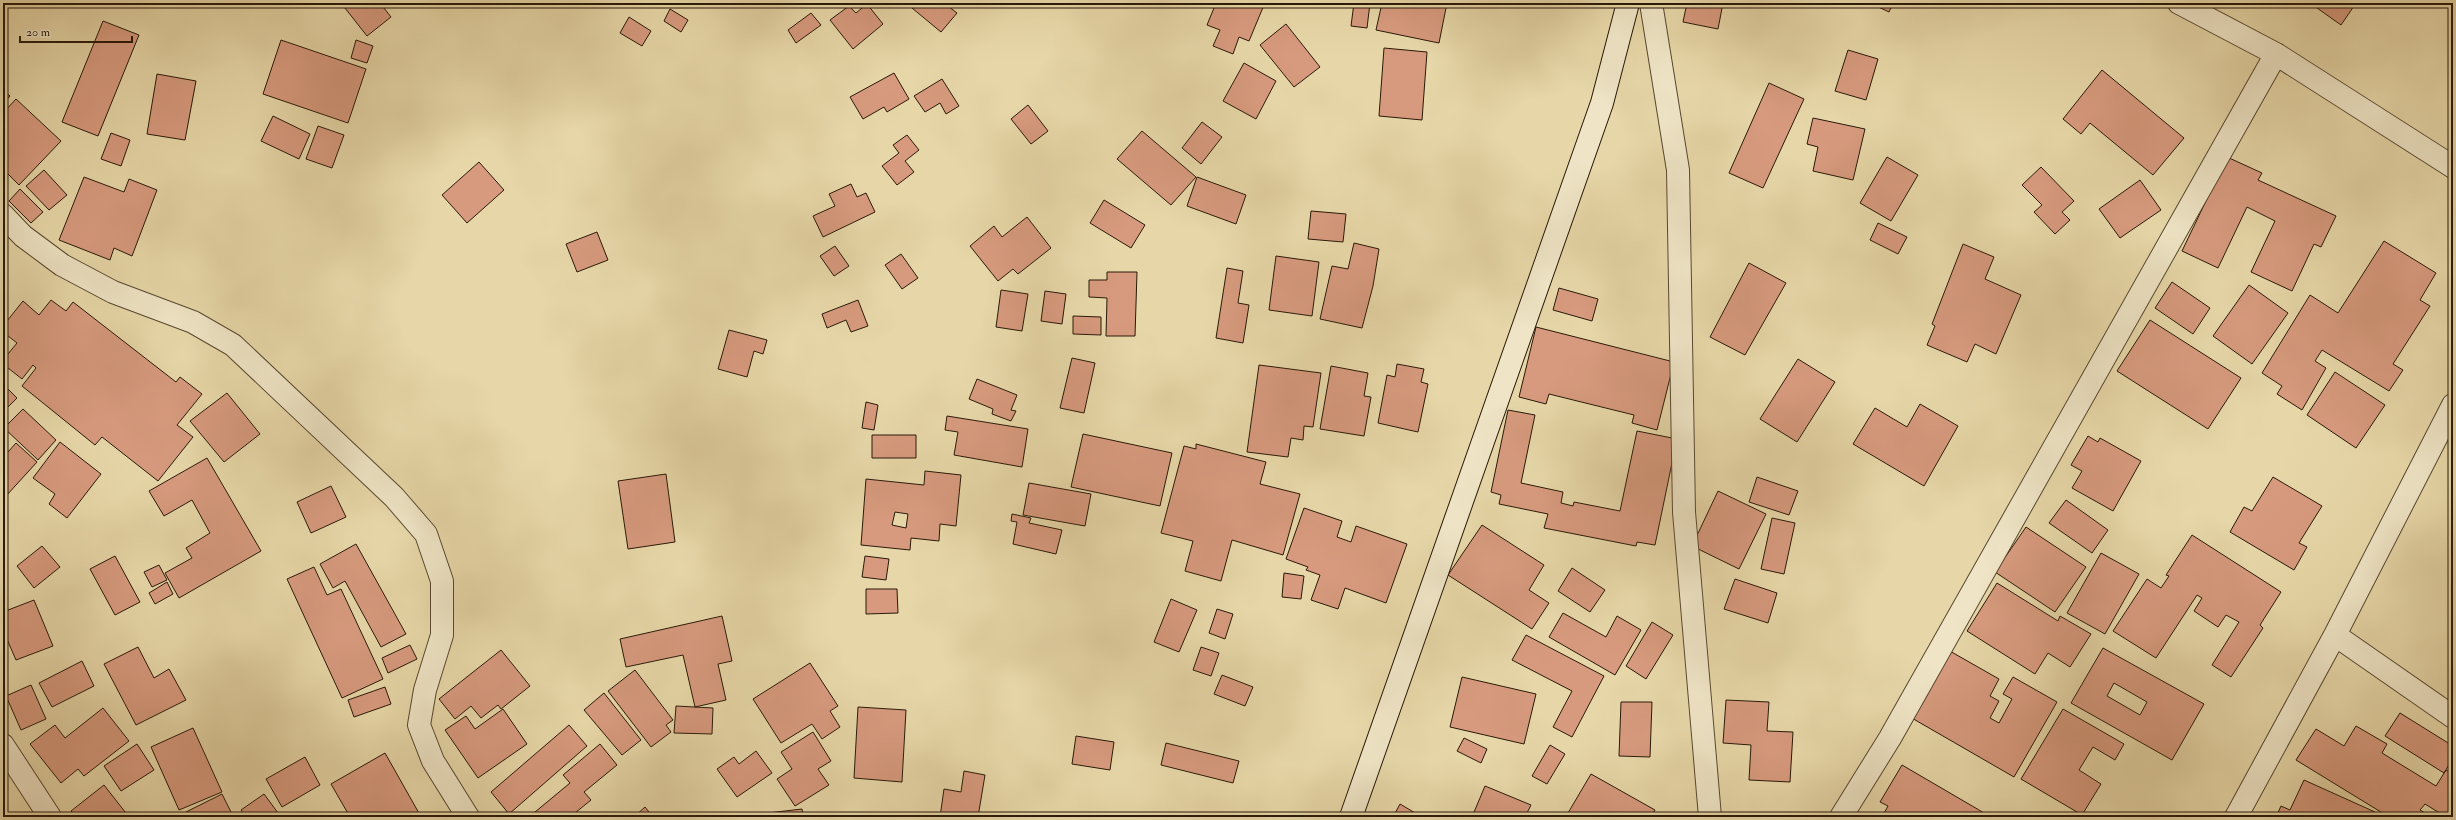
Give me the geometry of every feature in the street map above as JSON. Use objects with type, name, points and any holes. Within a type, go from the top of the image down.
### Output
[{"type":"street","points":[[1351,817],[1602,103],[1628,3]]},
{"type":"street","points":[[1651,3],[1678,170],[1684,512],[1710,817]]},
{"type":"street","points":[[2179,3],[2276,54],[2453,167]]},
{"type":"street","points":[[1841,817],[1890,738],[2276,54]]},
{"type":"street","points":[[3,215],[22,236],[62,265],[113,292],[192,322],[233,345],[394,497],[426,534],[442,581],[442,635],[425,690],[420,725],[433,761],[468,817]]},
{"type":"street","points":[[2236,817],[2335,635],[2453,405]]},
{"type":"street","points":[[2335,635],[2453,717]]},
{"type":"street","points":[[3,745],[50,817]]},
{"type":"building","points":[[341,3],[380,3],[391,17],[367,36]]},
{"type":"building","points":[[917,3],[944,3],[957,13],[941,32],[912,8]]},
{"type":"building","points":[[1216,3],[1264,5],[1249,41],[1239,37],[1233,54],[1213,46],[1220,30],[1207,25]]},
{"type":"building","points":[[1354,3],[1370,3],[1367,28],[1351,26]]},
{"type":"building","points":[[1382,3],[1447,3],[1439,43],[1376,30]]},
{"type":"building","points":[[1687,3],[1723,3],[1718,29],[1683,22]]},
{"type":"building","points":[[1870,3],[1893,3],[1889,12]]},
{"type":"building","points":[[2310,3],[2356,3],[2341,25]]},
{"type":"building","points":[[867,4],[883,24],[853,49],[830,20],[849,6],[856,13]]},
{"type":"building","points":[[670,9],[688,20],[681,32],[664,21]]},
{"type":"building","points":[[811,13],[821,25],[796,43],[788,30]]},
{"type":"building","points":[[629,17],[651,31],[642,46],[620,33]]},
{"type":"building","points":[[103,21],[139,35],[98,136],[62,122]]},
{"type":"building","points":[[1286,24],[1320,67],[1294,87],[1260,45]]},
{"type":"building","points":[[281,40],[366,69],[348,123],[263,94]]},
{"type":"building","points":[[356,40],[373,46],[367,63],[351,58]]},
{"type":"building","points":[[1384,48],[1427,52],[1422,120],[1379,116]]},
{"type":"building","points":[[1848,50],[1878,59],[1866,100],[1835,91]]},
{"type":"building","points":[[1244,63],[1276,81],[1256,119],[1223,101]]},
{"type":"building","points":[[2102,70],[2184,138],[2153,175],[2090,123],[2081,134],[2063,119]]},
{"type":"building","points":[[894,73],[909,99],[887,112],[884,107],[863,119],[850,97]]},
{"type":"building","points":[[157,74],[196,81],[185,140],[147,134]]},
{"type":"building","points":[[942,79],[959,106],[946,114],[940,103],[925,112],[914,96]]},
{"type":"building","points":[[1769,83],[1804,99],[1763,188],[1729,173]]},
{"type":"building","points":[[4,91],[10,96],[3,104],[3,93]]},
{"type":"building","points":[[16,99],[61,141],[19,185],[3,169],[3,113]]},
{"type":"building","points":[[1028,105],[1048,131],[1031,144],[1011,119]]},
{"type":"building","points":[[273,116],[310,134],[299,159],[261,141]]},
{"type":"building","points":[[1813,118],[1865,129],[1853,180],[1813,171],[1818,147],[1807,144]]},
{"type":"building","points":[[1202,122],[1222,137],[1201,164],[1182,148]]},
{"type":"building","points":[[318,126],[344,135],[332,168],[306,159]]},
{"type":"building","points":[[1142,131],[1196,177],[1171,205],[1117,159]]},
{"type":"building","points":[[111,133],[130,140],[121,166],[101,159]]},
{"type":"building","points":[[907,135],[919,150],[905,161],[914,172],[897,185],[882,166],[899,153],[893,145]]},
{"type":"building","points":[[1887,157],[1918,175],[1891,221],[1860,203]]},
{"type":"building","points":[[2227,157],[2262,173],[2258,180],[2336,216],[2321,247],[2314,244],[2292,291],[2251,272],[2275,221],[2247,207],[2218,268],[2182,251]]},
{"type":"building","points":[[479,162],[504,190],[467,223],[442,195]]},
{"type":"building","points":[[2041,167],[2074,201],[2062,212],[2070,220],[2055,234],[2034,212],[2042,205],[2022,185]]},
{"type":"building","points":[[44,170],[67,195],[49,210],[26,186]]},
{"type":"building","points":[[84,177],[124,192],[129,179],[157,190],[132,256],[114,248],[110,260],[59,240]]},
{"type":"building","points":[[1197,177],[1246,195],[1236,224],[1187,206]]},
{"type":"building","points":[[2140,180],[2161,210],[2120,238],[2099,209]]},
{"type":"building","points":[[851,184],[857,197],[866,193],[875,212],[823,237],[813,216],[835,206],[829,194]]},
{"type":"building","points":[[20,189],[43,212],[31,223],[9,201]]},
{"type":"building","points":[[1104,200],[1145,225],[1131,248],[1090,223]]},
{"type":"building","points":[[1311,211],[1346,214],[1343,242],[1308,239]]},
{"type":"building","points":[[1027,217],[1051,248],[1018,274],[1013,269],[998,281],[970,246],[994,226],[1002,237]]},
{"type":"building","points":[[1878,223],[1907,237],[1898,254],[1870,240]]},
{"type":"building","points":[[597,232],[608,260],[577,272],[566,244]]},
{"type":"building","points":[[2384,241],[2436,273],[2420,300],[2430,306],[2393,364],[2403,370],[2389,391],[2322,350],[2315,361],[2326,368],[2302,410],[2277,394],[2282,386],[2262,373],[2310,295],[2338,313]]},
{"type":"building","points":[[1354,243],[1379,249],[1373,286],[1362,328],[1320,319],[1332,266],[1348,269]]},
{"type":"building","points":[[1963,244],[1994,257],[1985,279],[2021,295],[1996,354],[1975,344],[1967,362],[1927,345],[1935,326],[1932,324]]},
{"type":"building","points":[[835,246],[849,266],[834,276],[820,256]]},
{"type":"building","points":[[901,254],[918,278],[902,289],[885,265]]},
{"type":"building","points":[[1276,256],[1319,262],[1312,316],[1269,310]]},
{"type":"building","points":[[1749,263],[1786,283],[1745,355],[1710,337]]},
{"type":"building","points":[[1227,268],[1243,271],[1238,303],[1249,305],[1243,343],[1216,338]]},
{"type":"building","points":[[1107,272],[1137,272],[1135,336],[1106,336],[1107,298],[1089,297],[1089,280],[1107,280]]},
{"type":"building","points":[[2172,282],[2210,308],[2193,334],[2155,308]]},
{"type":"building","points":[[2249,285],[2288,313],[2252,364],[2213,336]]},
{"type":"building","points":[[1559,288],[1598,299],[1592,321],[1553,310]]},
{"type":"building","points":[[1001,290],[1028,294],[1022,331],[996,327]]},
{"type":"building","points":[[1045,291],[1066,294],[1062,324],[1041,321]]},
{"type":"building","points":[[51,300],[66,311],[73,302],[176,382],[180,377],[202,394],[177,425],[193,437],[158,481],[102,437],[95,445],[22,386],[36,368],[33,365],[22,379],[3,364],[3,360],[17,343],[3,332],[3,326],[23,301],[39,315]]},
{"type":"building","points":[[858,300],[868,326],[851,332],[846,320],[827,328],[822,314]]},
{"type":"building","points":[[1073,316],[1101,317],[1101,335],[1073,334]]},
{"type":"building","points":[[2150,320],[2241,378],[2208,429],[2117,371]]},
{"type":"building","points":[[1536,327],[1674,362],[1657,430],[1632,423],[1634,415],[1549,394],[1546,404],[1519,397]]},
{"type":"building","points":[[729,330],[767,340],[763,354],[754,351],[747,377],[718,369]]},
{"type":"building","points":[[1072,358],[1095,363],[1084,413],[1060,408]]},
{"type":"building","points":[[1798,359],[1835,382],[1797,442],[1760,419]]},
{"type":"building","points":[[1397,364],[1424,369],[1421,382],[1428,384],[1418,432],[1378,423],[1387,375],[1395,377]]},
{"type":"building","points":[[1259,365],[1321,373],[1313,427],[1304,426],[1303,440],[1291,438],[1288,457],[1247,452]]},
{"type":"building","points":[[1331,366],[1368,373],[1364,396],[1371,397],[1364,436],[1320,429]]},
{"type":"building","points":[[2335,372],[2385,405],[2356,448],[2307,415]]},
{"type":"building","points":[[977,379],[1017,395],[1011,410],[1016,411],[1011,421],[992,414],[993,409],[969,399]]},
{"type":"building","points":[[3,384],[17,398],[3,412]]},
{"type":"building","points":[[227,393],[260,434],[224,462],[190,421]]},
{"type":"building","points":[[866,402],[878,405],[874,430],[862,428]]},
{"type":"building","points":[[1920,404],[1958,426],[1924,486],[1853,444],[1875,408],[1907,427]]},
{"type":"building","points":[[23,409],[56,440],[38,460],[4,428]]},
{"type":"building","points":[[1508,410],[1535,415],[1521,483],[1563,492],[1561,503],[1573,506],[1574,502],[1620,511],[1637,431],[1677,439],[1655,545],[1637,542],[1636,546],[1544,528],[1548,514],[1499,504],[1501,495],[1491,492]]},
{"type":"building","points":[[947,416],[1028,429],[1022,467],[954,455],[958,432],[945,430]]},
{"type":"building","points":[[1083,434],[1172,453],[1160,506],[1071,487]]},
{"type":"building","points":[[872,435],[916,435],[916,458],[872,458]]},
{"type":"building","points":[[2088,436],[2098,442],[2100,438],[2141,461],[2113,511],[2072,488],[2082,471],[2071,465]]},
{"type":"building","points":[[60,442],[101,474],[67,518],[49,504],[55,494],[33,478]]},
{"type":"building","points":[[16,443],[37,462],[6,496],[3,493],[3,447],[8,452]]},
{"type":"building","points":[[1196,444],[1266,462],[1260,484],[1300,494],[1283,555],[1232,540],[1221,581],[1185,571],[1193,541],[1161,533],[1184,446],[1196,449]]},
{"type":"building","points":[[207,458],[261,551],[179,598],[165,573],[192,558],[186,548],[210,533],[192,500],[164,516],[149,491]]},
{"type":"building","points":[[925,471],[961,475],[956,526],[940,524],[939,541],[911,538],[910,550],[861,545],[866,479],[924,485]],"holes":[[[895,512],[908,514],[906,528],[892,525]]]},
{"type":"building","points":[[666,474],[675,542],[628,549],[618,481]]},
{"type":"building","points":[[1757,477],[1798,491],[1789,515],[1749,502]]},
{"type":"building","points":[[2273,477],[2322,506],[2299,543],[2307,547],[2294,570],[2230,532],[2244,507],[2252,511]]},
{"type":"building","points":[[1029,483],[1091,494],[1085,526],[1023,515]]},
{"type":"building","points":[[331,486],[346,517],[311,533],[297,502]]},
{"type":"building","points":[[1718,491],[1766,514],[1739,569],[1692,546]]},
{"type":"building","points":[[2066,500],[2108,530],[2092,553],[2049,523]]},
{"type":"building","points":[[1304,508],[1342,521],[1337,537],[1351,542],[1356,526],[1407,544],[1386,603],[1345,588],[1338,609],[1311,600],[1320,575],[1306,570],[1308,567],[1286,559]]},
{"type":"building","points":[[1012,514],[1031,518],[1029,523],[1062,530],[1056,554],[1013,544],[1017,522],[1011,521]]},
{"type":"building","points":[[1772,518],[1795,523],[1784,574],[1761,569]]},
{"type":"building","points":[[1482,525],[1544,565],[1529,590],[1549,603],[1532,629],[1448,575]]},
{"type":"building","points":[[2026,527],[2086,567],[2055,612],[1995,572]]},
{"type":"building","points":[[2453,532],[2453,543],[2448,539]]},
{"type":"building","points":[[2192,535],[2281,592],[2260,625],[2263,628],[2231,677],[2212,665],[2239,622],[2226,615],[2218,627],[2194,611],[2202,598],[2197,595],[2156,658],[2113,631],[2147,579],[2161,588],[2169,576],[2166,575]]},
{"type":"building","points":[[356,544],[406,634],[381,647],[345,581],[333,588],[320,564]]},
{"type":"building","points":[[42,546],[60,567],[34,588],[17,566]]},
{"type":"building","points":[[2101,553],[2139,574],[2105,634],[2067,613]]},
{"type":"building","points":[[115,556],[140,602],[115,615],[90,569]]},
{"type":"building","points":[[865,556],[889,559],[886,580],[862,577]]},
{"type":"building","points":[[159,565],[167,580],[152,587],[144,572]]},
{"type":"building","points":[[314,567],[327,595],[341,589],[383,679],[342,698],[287,579]]},
{"type":"building","points":[[1572,568],[1605,590],[1590,612],[1558,591]]},
{"type":"building","points":[[1284,573],[1304,576],[1301,599],[1282,597]]},
{"type":"building","points":[[1735,579],[1777,593],[1768,623],[1724,609]]},
{"type":"building","points":[[167,582],[173,594],[155,604],[149,593]]},
{"type":"building","points":[[1997,583],[2058,621],[2060,616],[2091,634],[2070,667],[2048,653],[2035,674],[1967,631]]},
{"type":"building","points":[[866,589],[897,589],[898,613],[866,614]]},
{"type":"building","points":[[1171,599],[1197,610],[1179,652],[1154,642]]},
{"type":"building","points":[[34,600],[53,646],[16,660],[3,630],[3,612]]},
{"type":"building","points":[[1217,609],[1233,614],[1225,639],[1209,633]]},
{"type":"building","points":[[1563,613],[1606,637],[1617,616],[1641,630],[1615,675],[1549,637]]},
{"type":"building","points":[[722,616],[732,661],[718,664],[726,700],[695,707],[683,655],[626,667],[620,639]]},
{"type":"building","points":[[1652,622],[1673,635],[1646,679],[1626,666]]},
{"type":"building","points":[[1526,635],[1604,676],[1572,737],[1553,727],[1572,691],[1512,660]]},
{"type":"building","points":[[410,645],[417,659],[388,673],[382,658]]},
{"type":"building","points":[[138,647],[154,678],[169,669],[186,700],[136,725],[104,664]]},
{"type":"building","points":[[1201,647],[1219,653],[1211,676],[1193,670]]},
{"type":"building","points":[[2103,648],[2204,704],[2172,760],[2071,703]],"holes":[[[2114,683],[2147,702],[2140,715],[2107,696]]]},
{"type":"building","points":[[501,650],[530,686],[501,709],[498,705],[481,718],[471,706],[455,719],[439,699]]},
{"type":"building","points":[[1948,650],[1999,679],[1990,696],[1999,701],[1990,718],[1999,723],[2012,699],[2003,694],[2013,677],[2057,702],[2014,777],[1910,717]]},
{"type":"building","points":[[82,661],[94,686],[52,707],[39,683]]},
{"type":"building","points":[[810,663],[838,706],[830,711],[840,727],[822,739],[812,724],[781,743],[753,699]]},
{"type":"building","points":[[635,670],[673,720],[666,725],[671,732],[651,747],[608,691]]},
{"type":"building","points":[[1222,675],[1253,687],[1245,706],[1214,694]]},
{"type":"building","points":[[1462,677],[1536,694],[1524,744],[1450,727]]},
{"type":"building","points":[[31,685],[46,719],[21,730],[6,696]]},
{"type":"building","points":[[385,687],[391,704],[354,717],[348,700]]},
{"type":"building","points":[[604,693],[641,740],[622,755],[584,710]]},
{"type":"building","points":[[1726,700],[1769,702],[1767,731],[1793,732],[1790,782],[1749,780],[1751,745],[1723,743]]},
{"type":"building","points":[[1621,702],[1652,702],[1650,757],[1619,756]]},
{"type":"building","points":[[676,706],[713,708],[712,734],[674,733]]},
{"type":"building","points":[[858,707],[906,710],[902,782],[854,778]]},
{"type":"building","points":[[103,708],[129,741],[84,776],[78,769],[61,783],[30,744],[55,725],[65,738]]},
{"type":"building","points":[[503,709],[527,744],[478,778],[445,730],[466,716],[475,729]]},
{"type":"building","points":[[2063,709],[2124,744],[2115,760],[2093,747],[2079,770],[2101,784],[2082,815],[2021,779]]},
{"type":"building","points":[[2400,713],[2453,746],[2453,758],[2444,773],[2385,736]]},
{"type":"building","points":[[569,725],[587,746],[509,814],[491,792]]},
{"type":"building","points":[[2356,726],[2387,744],[2382,753],[2436,786],[2446,770],[2453,774],[2453,806],[2446,817],[2425,804],[2420,810],[2432,817],[2389,817],[2296,760],[2316,729],[2344,746]]},
{"type":"building","points":[[193,728],[222,792],[179,810],[151,747]]},
{"type":"building","points":[[813,732],[831,761],[818,769],[829,785],[795,806],[777,779],[792,769],[781,752]]},
{"type":"building","points":[[1076,736],[1114,742],[1110,770],[1072,764]]},
{"type":"building","points":[[1464,738],[1487,749],[1481,763],[1457,751]]},
{"type":"building","points":[[1166,743],[1239,761],[1233,783],[1161,765]]},
{"type":"building","points":[[137,744],[154,770],[121,791],[104,766]]},
{"type":"building","points":[[600,744],[617,765],[584,792],[591,800],[570,817],[529,817],[570,783],[563,775]]},
{"type":"building","points":[[1550,745],[1565,754],[1547,784],[1532,776]]},
{"type":"building","points":[[756,751],[772,773],[737,797],[717,769],[734,757],[739,764]]},
{"type":"building","points":[[385,753],[420,815],[416,817],[350,817],[331,784]]},
{"type":"building","points":[[305,757],[320,785],[282,807],[266,779]]},
{"type":"building","points":[[1902,765],[1991,817],[1882,817],[1888,806],[1880,802]]},
{"type":"building","points":[[964,771],[985,775],[978,817],[940,817],[944,789],[961,792]]},
{"type":"building","points":[[1591,774],[1655,810],[1651,817],[1575,817],[1568,813]]},
{"type":"building","points":[[2304,780],[2375,812],[2372,817],[2276,817],[2281,806],[2290,810]]},
{"type":"building","points":[[104,785],[129,817],[76,817],[71,811]]},
{"type":"building","points":[[1485,786],[1531,805],[1525,817],[1472,817]]},
{"type":"building","points":[[222,794],[233,816],[231,817],[176,817]]},
{"type":"building","points":[[264,794],[281,817],[246,817],[241,810]]},
{"type":"building","points":[[1400,804],[1422,817],[1393,817]]},
{"type":"building","points":[[645,807],[653,817],[634,817]]},
{"type":"building","points":[[802,809],[803,817],[751,817],[751,815]]}]
